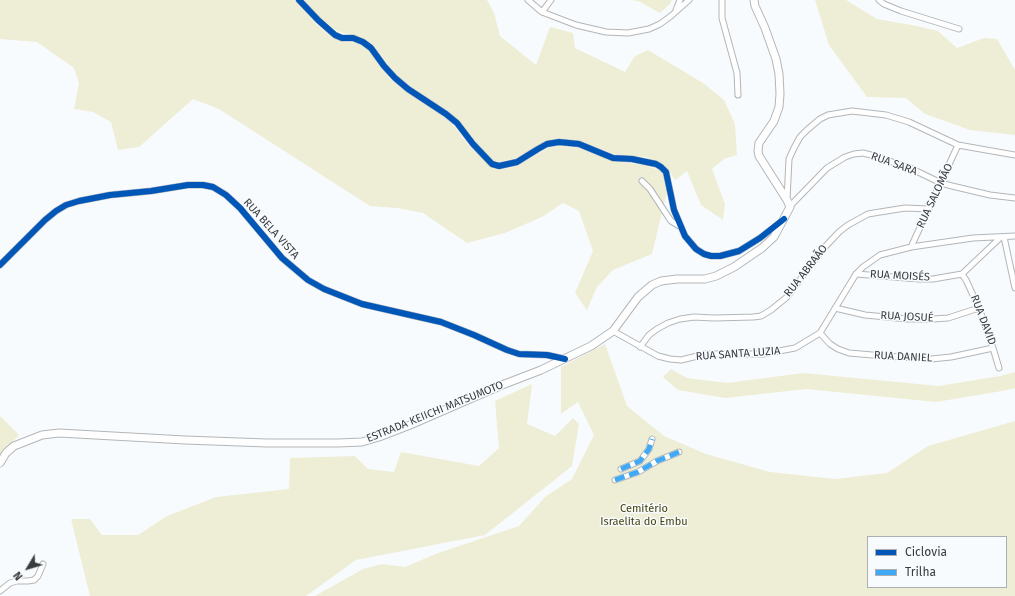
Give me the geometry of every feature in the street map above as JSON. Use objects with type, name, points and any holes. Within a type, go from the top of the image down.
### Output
[{"type":"main road","points":[[754,0],[776,60],[779,74],[780,94],[779,107],[774,121],[759,143],[758,151],[759,156],[789,203]]},
{"type":"main road","name":"ESTRADA KEIICHI MATSUMOTO","points":[[0,463],[6,452],[14,446],[42,435],[59,433],[178,440],[267,443],[362,442],[378,437],[410,425],[565,359],[591,346],[614,331],[638,297],[652,285],[662,281],[677,279],[705,279],[716,276],[734,266],[762,248],[774,237],[784,219],[789,203]]},
{"type":"street","points":[[299,0],[318,20],[335,34],[342,38],[353,38],[363,42],[371,48],[395,78],[408,89],[457,123],[473,144],[492,164],[499,166],[517,162],[542,147],[559,142],[579,144],[613,158],[632,159],[656,164],[666,172],[674,210],[685,236],[696,249],[711,256],[720,256],[739,251],[750,245],[784,219]]},
{"type":"street","points":[[528,0],[542,12],[590,28],[606,32],[628,33],[649,29],[660,24],[689,0]]},
{"type":"street","points":[[542,12],[551,0]]},
{"type":"street","points":[[676,12],[680,0]]},
{"type":"street","points":[[722,0],[722,18],[738,73],[738,94]]},
{"type":"street","points":[[879,0],[884,4],[901,11],[959,29]]},
{"type":"street","points":[[789,203],[789,159],[800,138],[820,119],[828,115],[852,111],[886,115],[909,122],[958,145],[1015,155]]},
{"type":"street","name":"RUA SALOMÃO","points":[[911,247],[958,145]]},
{"type":"street","name":"RUA SARA","points":[[789,203],[792,204],[827,168],[845,157],[854,154],[875,156],[910,168],[941,183],[990,195],[1015,198]]},
{"type":"street","points":[[642,181],[650,189],[671,221],[680,226]]},
{"type":"street","name":"RUA BELA VISTA","points":[[0,265],[45,220],[66,205],[110,195],[151,191],[188,185],[203,185],[214,187],[226,195],[240,208],[282,258],[308,280],[324,289],[362,304],[442,322],[519,354],[556,356],[565,359]]},
{"type":"street","name":"RUA ABRAÃO","points":[[640,346],[649,335],[657,329],[680,319],[694,317],[753,318],[761,316],[787,297],[823,249],[848,225],[868,214],[904,208],[929,209]]},
{"type":"street","name":"RUA SANTA LUZIA","points":[[614,331],[658,356],[675,360],[706,354],[763,354],[795,348],[820,333],[856,274],[880,255],[911,247],[973,238],[1015,236]]},
{"type":"street","points":[[962,274],[1002,237],[1015,288]]},
{"type":"street","name":"RUA MOISÉS","points":[[856,274],[933,279],[962,274]]},
{"type":"street","name":"RUA DAVID","points":[[962,274],[979,308],[994,348],[999,368]]},
{"type":"street","name":"RUA JOSUÉ","points":[[835,308],[865,315],[908,319],[948,318],[963,315],[979,308]]},
{"type":"street","name":"RUA DANIEL","points":[[820,333],[830,344],[838,349],[850,353],[884,356],[931,359],[951,357],[994,348]]},
{"type":"street","points":[[621,469],[640,461],[649,449],[652,439]]},
{"type":"street","points":[[616,480],[638,472],[657,461],[679,452]]},
{"type":"street","points":[[0,591],[17,581],[34,580],[38,576],[43,564]]},
{"type":"green space","points":[[0,0],[294,0],[315,23],[333,38],[362,45],[369,51],[392,81],[444,117],[454,126],[470,147],[491,167],[499,170],[519,165],[548,148],[559,146],[578,148],[613,161],[644,165],[659,170],[663,174],[667,192],[652,254],[613,270],[597,287],[587,310],[575,293],[593,251],[579,211],[563,203],[542,217],[505,233],[467,243],[423,213],[397,208],[370,206],[219,109],[193,99],[139,147],[118,150],[111,122],[93,112],[74,109],[79,83],[74,68],[37,42],[0,39]]},
{"type":"green space","points":[[304,0],[487,0],[494,13],[500,36],[536,65],[550,27],[573,33],[575,48],[625,72],[635,56],[648,50],[703,83],[724,100],[735,124],[737,155],[724,159],[712,169],[725,204],[723,220],[701,205],[687,171],[675,180],[663,164],[646,157],[614,154],[580,141],[559,138],[546,141],[516,158],[499,162],[494,161],[459,121],[448,111],[397,76],[374,46],[365,39],[337,31],[320,18]]},
{"type":"green space","points":[[631,0],[672,0],[670,4],[660,13],[638,1]]},
{"type":"green space","points":[[815,0],[846,0],[877,19],[938,31],[957,48],[984,38],[997,39],[1015,70],[1015,135],[970,130],[925,114],[906,98],[867,97],[829,45]]},
{"type":"green space","name":"Cemitério Israelita do Embu","points":[[605,344],[627,406],[664,436],[706,454],[770,472],[835,479],[887,473],[928,446],[1015,421],[1015,596],[315,596],[363,569],[382,564],[405,567],[438,553],[519,526],[545,497],[572,479],[594,435],[578,402],[561,414],[561,367]]},
{"type":"green space","points":[[671,369],[687,378],[727,383],[803,373],[939,386],[1000,376],[1015,372],[1015,388],[936,402],[806,389],[725,398],[678,390],[663,377]]},
{"type":"green space","points":[[532,384],[527,424],[555,436],[573,418],[579,424],[572,466],[485,535],[356,560],[306,596],[90,596],[71,519],[90,519],[102,535],[138,535],[167,516],[216,497],[289,489],[290,458],[355,456],[368,469],[394,472],[401,452],[479,466],[499,448],[495,401]]},
{"type":"green space","points":[[0,416],[19,435],[0,455]]},
{"type":"marked path","points":[[621,469],[640,461],[649,449],[652,439]]},
{"type":"marked path","points":[[615,480],[638,472],[657,461],[679,452]]},
{"type":"cycle path","points":[[299,0],[335,35],[342,38],[353,38],[363,42],[371,48],[395,78],[408,89],[457,123],[473,144],[492,164],[499,166],[517,162],[547,144],[559,142],[579,144],[613,158],[632,159],[656,164],[666,172],[674,210],[685,236],[696,249],[711,256],[720,256],[739,251],[760,238],[784,219]]},
{"type":"cycle path","points":[[0,265],[45,220],[66,205],[110,195],[151,191],[188,185],[203,185],[213,187],[226,195],[240,208],[282,258],[308,280],[324,289],[362,304],[441,322],[519,354],[547,355],[565,359]]}]
